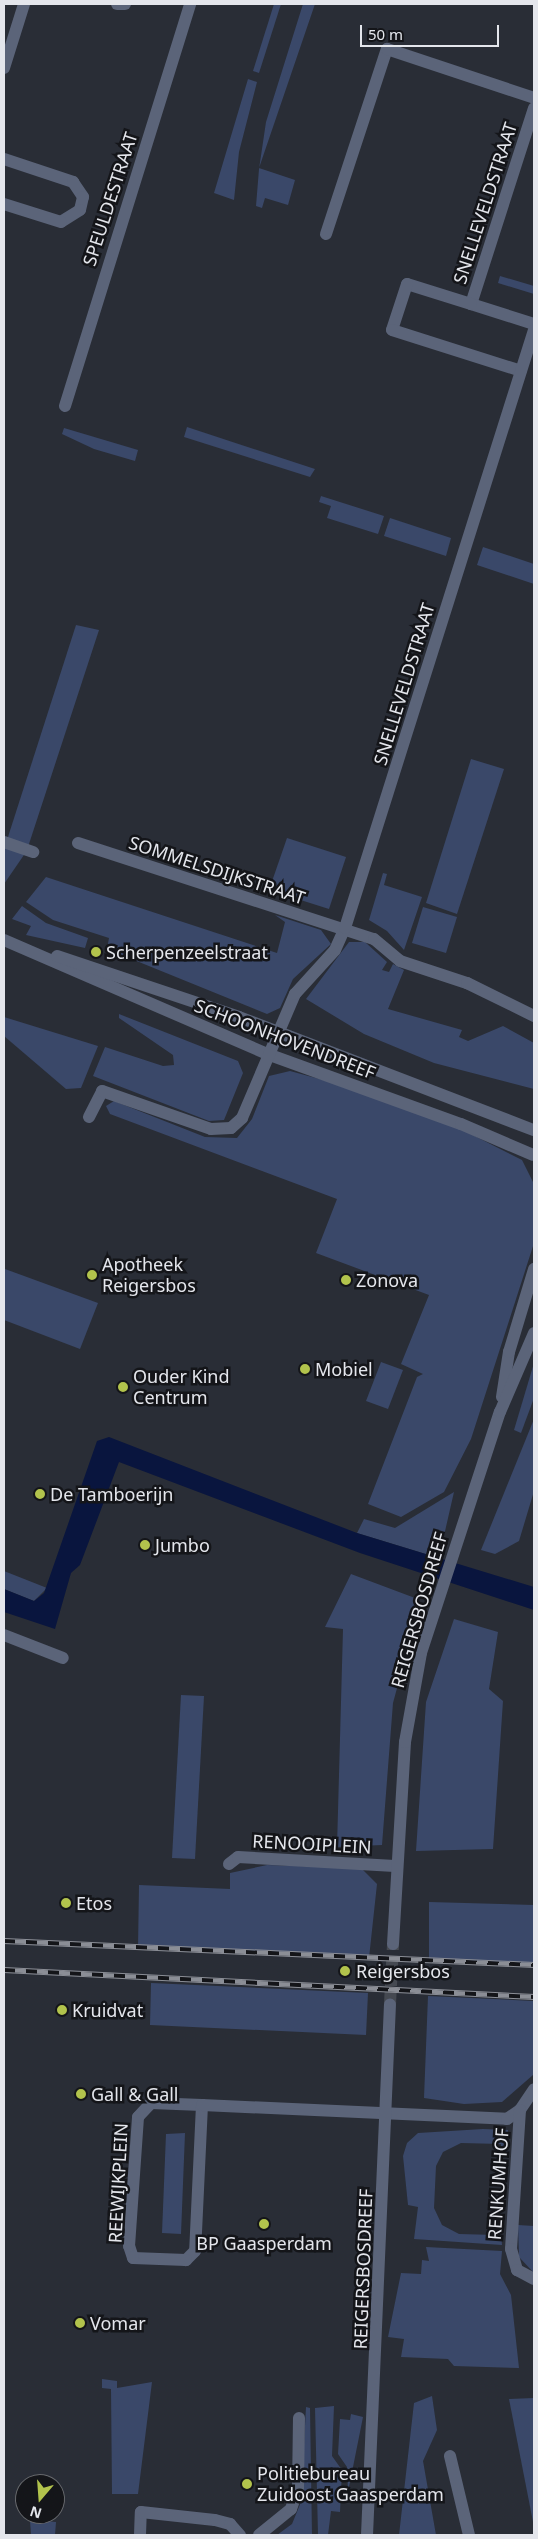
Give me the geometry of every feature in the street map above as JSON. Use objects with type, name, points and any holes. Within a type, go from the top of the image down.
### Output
[{"type":"street","points":[[4,68],[24,4]]},
{"type":"street","points":[[117,4],[125,4]]},
{"type":"street","name":"SPEULDESTRAAT","points":[[64,406],[190,4]]},
{"type":"street","points":[[326,234],[387,49],[534,98]]},
{"type":"street","name":"SNELLEVELDSTRAAT","points":[[534,108],[471,304],[534,324]]},
{"type":"street","points":[[4,159],[73,182],[83,197],[80,210],[61,222],[4,204]]},
{"type":"street","points":[[471,304],[407,284],[392,330],[521,371]]},
{"type":"street","name":"SNELLEVELDSTRAAT","points":[[89,1117],[102,1091],[109,1091],[211,1129],[231,1128],[242,1118],[300,985],[334,950],[345,928],[534,330]]},
{"type":"street","points":[[4,842],[33,852]]},
{"type":"street","name":"SOMMELSDIJKSTRAAT","points":[[78,843],[345,928],[374,939],[400,960],[467,983],[534,1016]]},
{"type":"street","name":"SCHOONHOVENDREEF","points":[[4,940],[270,1055],[462,1124],[534,1156]]},
{"type":"street","name":"SCHOONHOVENDREEF","points":[[28,949],[92,964],[278,1032],[534,1130]]},
{"type":"street","name":"REIGERSBOSDREEF","points":[[500,1412],[509,1352],[534,1269]]},
{"type":"street","name":"REIGERSBOSDREEF","points":[[393,1944],[395,1866],[411,1699],[432,1616],[500,1412],[534,1334]]},
{"type":"street","points":[[4,1635],[63,1658]]},
{"type":"street","name":"RENOOIPLEIN","points":[[229,1864],[238,1857],[395,1866]]},
{"type":"street","name":"REIGERSBOSDREEF","points":[[367,2535],[374,2414],[390,2004]]},
{"type":"street","name":"RENKUMHOF","points":[[387,2112],[507,2119],[520,2110],[534,2089]]},
{"type":"street","name":"REEWIJKPLEIN","points":[[202,2105],[195,2251],[186,2260],[133,2258],[129,2246],[138,2117],[151,2104],[202,2105],[387,2112]]},
{"type":"street","name":"RENKUMHOF","points":[[520,2110],[534,2108]]},
{"type":"street","name":"RENKUMHOF","points":[[520,2110],[512,2258],[518,2270],[534,2279]]},
{"type":"street","points":[[259,2535],[291,2509],[298,2489],[298,2418]]},
{"type":"street","points":[[450,2456],[469,2535]]},
{"type":"street","points":[[140,2535],[141,2512],[215,2520],[230,2524],[240,2535]]},
{"type":"shaded area","points":[[274,4],[281,4],[259,73],[253,71]]},
{"type":"shaded area","points":[[303,4],[315,4],[259,167],[266,122]]},
{"type":"shaded area","points":[[248,79],[257,82],[239,152],[234,200],[214,193]]},
{"type":"shaded area","points":[[259,168],[295,180],[288,205],[265,198],[262,208],[256,206]]},
{"type":"shaded area","points":[[500,276],[534,286],[534,294],[498,283]]},
{"type":"shaded area","points":[[187,427],[315,469],[310,477],[184,437]]},
{"type":"shaded area","points":[[64,428],[138,450],[135,461],[94,449],[62,434]]},
{"type":"shaded area","points":[[321,496],[384,516],[378,534],[327,518],[331,506],[319,502]]},
{"type":"shaded area","points":[[390,518],[451,538],[446,556],[384,536]]},
{"type":"shaded area","points":[[483,547],[534,564],[534,584],[477,565]]},
{"type":"shaded area","points":[[76,625],[99,630],[28,847],[7,840]]},
{"type":"shaded area","points":[[471,759],[504,769],[457,914],[426,903]]},
{"type":"shaded area","points":[[287,838],[346,857],[329,909],[269,890]]},
{"type":"shaded area","points":[[4,846],[26,852],[4,884]]},
{"type":"shaded area","points":[[383,873],[387,874],[384,885],[422,897],[404,950],[387,931],[369,920]]},
{"type":"shaded area","points":[[46,877],[277,953],[285,922],[275,915],[321,930],[331,944],[293,979],[280,1008],[267,1014],[107,949],[109,938],[53,920],[26,902]]},
{"type":"shaded area","points":[[22,906],[46,923],[88,938],[85,948],[26,935],[31,926],[12,919]]},
{"type":"shaded area","points":[[423,907],[457,917],[446,953],[412,943]]},
{"type":"shaded area","points":[[349,942],[365,942],[387,962],[382,970],[389,972],[393,964],[404,970],[388,1009],[462,1030],[459,1037],[468,1041],[503,1026],[534,1043],[534,1089],[434,1063],[364,1034],[306,999]]},
{"type":"shaded area","points":[[119,1014],[238,1061],[243,1073],[224,1120],[209,1121],[93,1076],[105,1047],[163,1066],[174,1065],[173,1055],[119,1018]]},
{"type":"shaded area","points":[[4,1017],[98,1046],[81,1088],[66,1089],[4,1036]]},
{"type":"shaded area","points":[[290,1071],[360,1090],[459,1128],[522,1160],[534,1184],[534,1243],[471,1439],[444,1492],[401,1517],[368,1504],[417,1377],[423,1374],[401,1364],[429,1295],[316,1253],[337,1199],[110,1114],[106,1106],[114,1101],[205,1137],[237,1138],[252,1119],[269,1076]]},
{"type":"shaded area","points":[[5,1269],[98,1303],[80,1349],[4,1320]]},
{"type":"shaded area","points":[[381,1362],[403,1370],[388,1409],[366,1401]]},
{"type":"shaded area","points":[[534,1363],[534,1398],[521,1433],[514,1430]]},
{"type":"shaded area","points":[[534,1419],[534,1491],[519,1541],[495,1554],[481,1550]]},
{"type":"shaded area","points":[[109,1437],[357,1533],[534,1587],[534,1610],[360,1553],[119,1462],[80,1565],[71,1573],[55,1629],[4,1612],[4,1589],[34,1601],[44,1593],[97,1441]]},
{"type":"shaded area","points":[[454,1492],[443,1540],[434,1537],[429,1555],[357,1533],[364,1519],[395,1528]]},
{"type":"shaded area","points":[[4,1571],[47,1588],[34,1601],[4,1589]]},
{"type":"shaded area","points":[[351,1574],[415,1598],[416,1618],[393,1703],[382,1845],[337,1847],[343,1629],[325,1627]]},
{"type":"shaded area","points":[[454,1619],[498,1632],[489,1689],[503,1701],[493,1849],[416,1851],[426,1702]]},
{"type":"shaded area","points":[[181,1695],[204,1696],[195,1859],[172,1858]]},
{"type":"shaded area","points":[[267,1865],[361,1868],[377,1884],[369,1958],[138,1948],[139,1885],[230,1889],[230,1873]]},
{"type":"shaded area","points":[[429,1902],[534,1905],[534,1965],[429,1961]]},
{"type":"shaded area","points":[[151,1983],[368,1993],[366,2035],[150,2025]]},
{"type":"shaded area","points":[[428,1996],[534,2001],[533,2075],[502,2102],[464,2104],[424,2098]]},
{"type":"shaded area","points":[[483,2129],[508,2130],[507,2158],[501,2157],[501,2144],[461,2143],[443,2152],[436,2166],[434,2208],[442,2225],[459,2234],[496,2235],[500,2224],[502,2245],[414,2239],[418,2207],[408,2205],[403,2156],[407,2143],[418,2133]]},
{"type":"shaded area","points":[[185,2133],[181,2234],[162,2233],[166,2134]]},
{"type":"shaded area","points":[[518,2225],[534,2226],[534,2273],[519,2257]]},
{"type":"shaded area","points":[[426,2247],[502,2251],[500,2274],[511,2295],[519,2368],[454,2366],[448,2359],[401,2357],[404,2339],[388,2337],[401,2273],[421,2274],[422,2260],[429,2261]]},
{"type":"shaded area","points":[[102,2379],[117,2381],[117,2388],[152,2382],[138,2494],[112,2494],[111,2389],[102,2388]]},
{"type":"shaded area","points":[[432,2396],[437,2430],[423,2461],[436,2535],[399,2535],[414,2403]]},
{"type":"shaded area","points":[[534,2398],[534,2527],[509,2399]]},
{"type":"shaded area","points":[[334,2406],[332,2456],[342,2470],[340,2512],[331,2511],[328,2535],[318,2535],[315,2408]]},
{"type":"shaded area","points":[[306,2407],[310,2408],[312,2535],[277,2535],[292,2524],[301,2502]]},
{"type":"shaded area","points":[[351,2414],[363,2417],[348,2492],[347,2467],[338,2454],[340,2419],[350,2420]]},
{"type":"shaded area","points":[[30,2524],[56,2524],[55,2535],[31,2535]]},
{"type":"tunnel","points":[[390,2004],[393,1944]]},
{"type":"railway","points":[[4,1941],[534,1965]]},
{"type":"railway","points":[[4,1970],[534,1997]]},
{"type":"place","name":"Scherpenzeelstraat","points":[[96,952]]},
{"type":"place","name":"Apotheek Reigersbos","points":[[92,1275]]},
{"type":"place","name":"Zonova","points":[[346,1280]]},
{"type":"place","name":"Mobiel","points":[[305,1369]]},
{"type":"place","name":"Ouder Kind Centrum","points":[[123,1387]]},
{"type":"place","name":"De Tamboerijn","points":[[40,1494]]},
{"type":"place","name":"Jumbo","points":[[145,1545]]},
{"type":"place","name":"Etos","points":[[66,1903]]},
{"type":"place","name":"Reigersbos","points":[[345,1971]]},
{"type":"place","name":"Kruidvat","points":[[62,2010]]},
{"type":"place","name":"Gall & Gall","points":[[81,2094]]},
{"type":"place","name":"BP Gaasperdam","points":[[264,2224]]},
{"type":"place","name":"Vomar","points":[[80,2323]]},
{"type":"place","name":"Politiebureau Zuidoost Gaasperdam","points":[[247,2484]]}]
